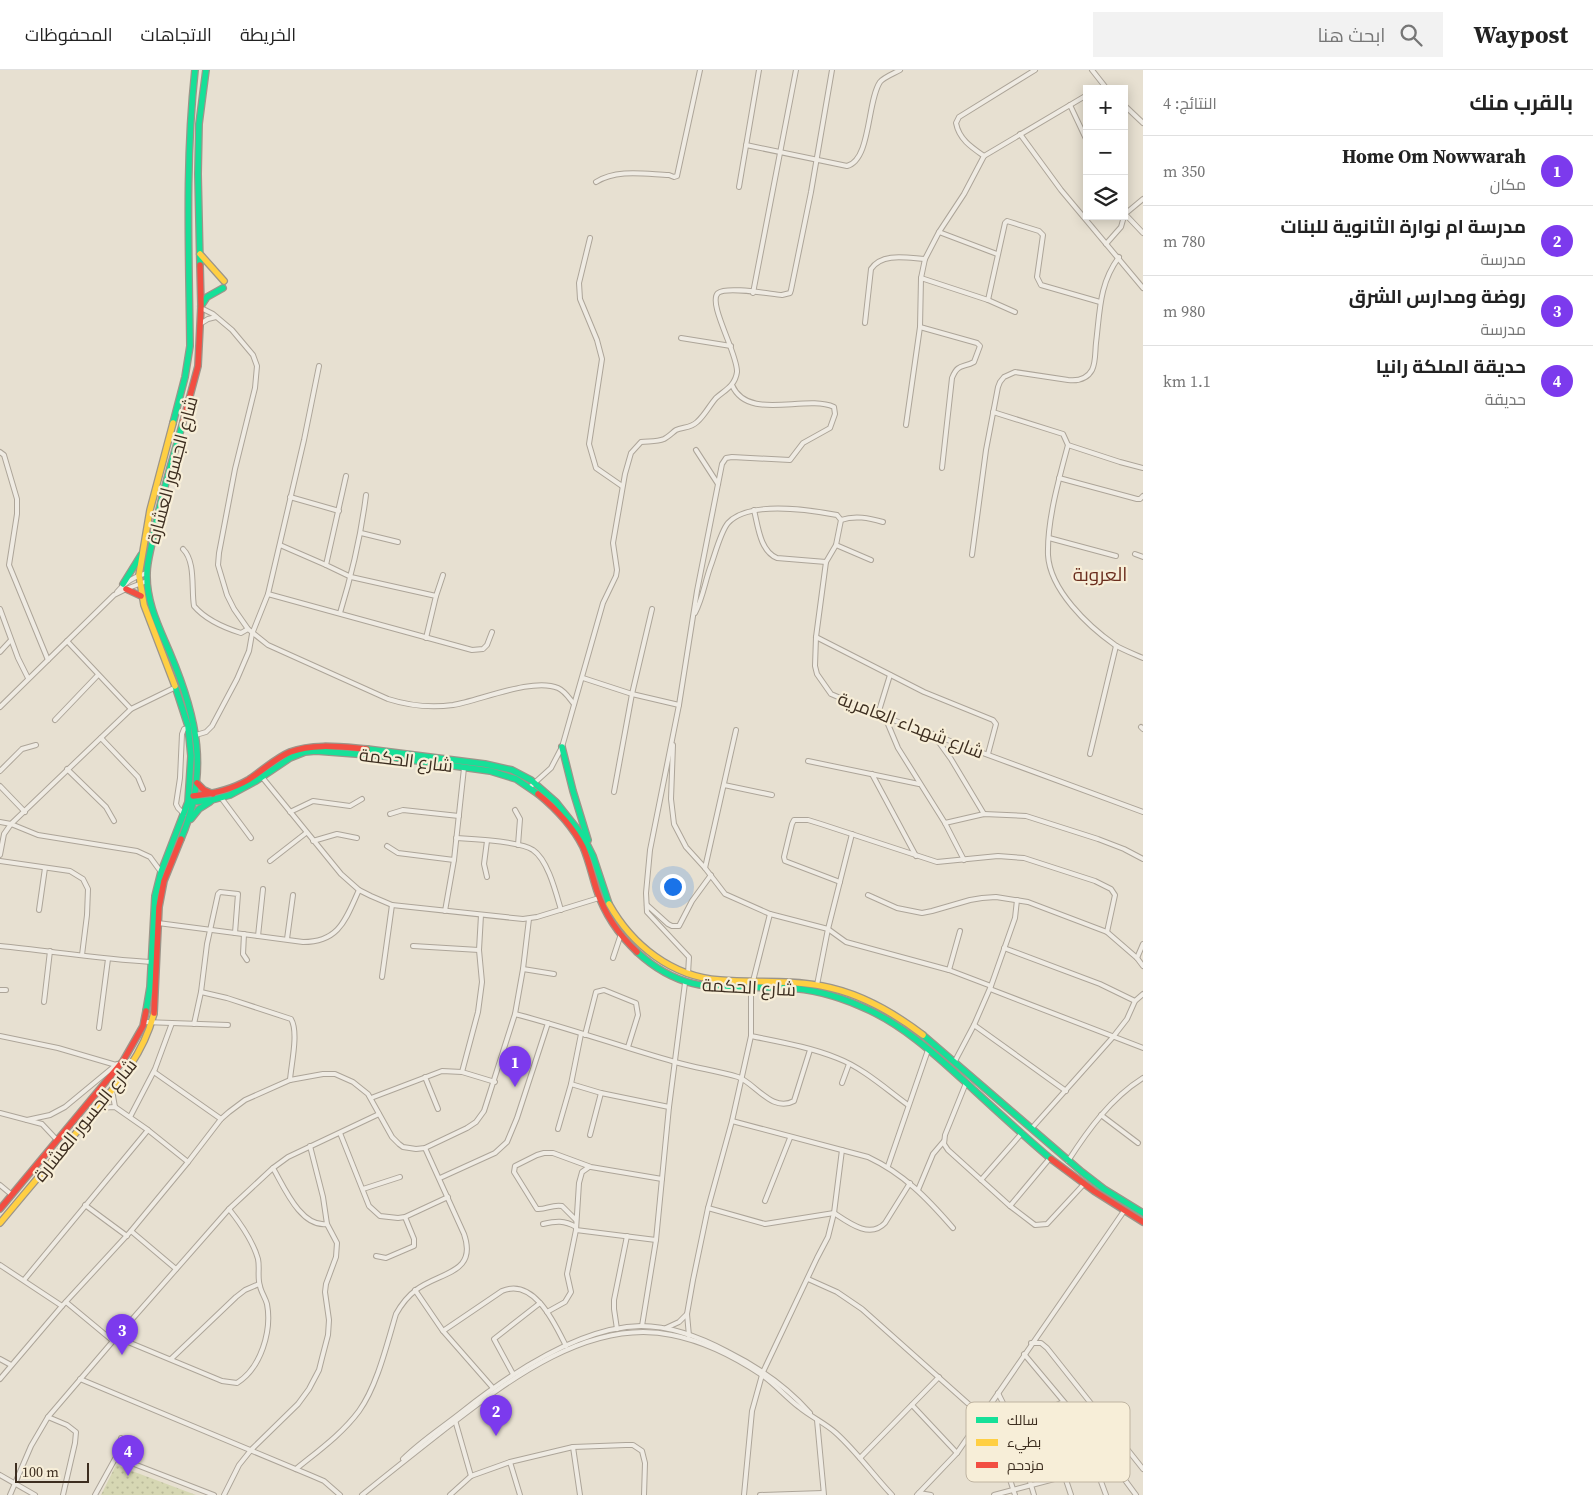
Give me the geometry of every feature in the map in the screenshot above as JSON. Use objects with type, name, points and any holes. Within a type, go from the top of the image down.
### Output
[{"type":"main road","name":"شارع الجسور العشارة","points":[[0,1223],[112,1090],[138,1055],[153,1022],[158,923],[162,889],[189,823],[192,799],[188,728],[176,687],[141,596],[139,575],[150,510],[188,361],[191,328],[188,155],[195,70]]},
{"type":"main road","name":"شارع الجسور العشارة","points":[[0,1209],[123,1061],[144,1022],[149,995],[154,906],[161,872],[197,783],[194,721],[184,690],[152,610],[147,573],[161,498],[196,378],[201,307],[199,124],[206,70]]},
{"type":"main road","points":[[200,254],[224,281]]},
{"type":"main road","points":[[190,273],[200,276]]},
{"type":"main road","points":[[189,283],[200,285]]},
{"type":"main road","points":[[201,307],[207,297],[223,288]]},
{"type":"main road","points":[[141,555],[134,564],[124,586],[141,596]]},
{"type":"main road","name":"شارع الحكمة","points":[[215,797],[242,783],[286,753],[302,748],[321,747],[364,750],[488,765],[523,775],[577,827],[589,845],[604,892],[612,910],[626,929],[645,949],[659,960],[688,974],[729,982],[771,981],[817,985],[856,996],[883,1008],[918,1030],[1068,1161],[1100,1186],[1143,1213]]},
{"type":"main road","points":[[562,748],[589,845]]},
{"type":"main road","name":"شارع الحكمة","points":[[192,799],[215,797],[222,799],[246,788],[288,758],[302,753],[317,751],[402,759],[464,768],[508,775],[533,785],[580,842],[599,898],[610,918],[633,949],[656,967],[685,983],[720,989],[796,989],[815,992],[839,998],[880,1016],[913,1037],[1050,1158],[1084,1184],[1143,1222]]},
{"type":"main road","points":[[189,823],[199,809],[215,797],[197,783]]},
{"type":"street","points":[[596,182],[606,176],[626,174],[677,176],[700,70]]},
{"type":"street","points":[[739,187],[760,70]]},
{"type":"street","points":[[753,293],[796,70]]},
{"type":"street","points":[[533,785],[551,768],[562,748],[603,603],[616,576],[617,570],[613,543],[622,486],[629,460],[636,446],[641,442],[663,440],[677,430],[696,424],[718,396],[732,385],[736,378],[737,369],[734,354],[717,311],[716,295],[724,290],[734,289],[782,296],[790,293],[832,70]]},
{"type":"street","points":[[746,145],[847,166],[852,165],[860,154],[881,81],[900,70]]},
{"type":"street","points":[[984,156],[970,147],[961,137],[956,123],[959,117],[1036,70]]},
{"type":"street","points":[[1092,70],[1103,85]]},
{"type":"street","points":[[906,425],[920,327],[921,278],[925,259],[939,232],[964,194],[984,156],[1083,97]]},
{"type":"street","points":[[1070,104],[1083,132]]},
{"type":"street","points":[[1128,109],[1143,123]]},
{"type":"street","points":[[1020,134],[1060,190],[1143,288]]},
{"type":"street","points":[[1128,211],[1143,199]]},
{"type":"street","points":[[1128,216],[1143,234]]},
{"type":"street","points":[[1106,244],[1121,227],[1123,220]]},
{"type":"street","points":[[988,300],[997,254],[1006,222],[1010,221],[1039,231],[1043,235],[1037,277],[1041,285],[1100,302]]},
{"type":"street","points":[[939,232],[997,254]]},
{"type":"street","points":[[590,238],[580,283],[580,299],[598,340],[602,359],[589,444],[596,468],[622,486]]},
{"type":"street","points":[[972,555],[986,450],[998,387],[1004,376],[1015,372],[1076,380],[1088,375],[1095,358],[1100,302],[1108,273],[1118,257]]},
{"type":"street","points":[[865,323],[871,269],[874,264],[888,258],[925,259]]},
{"type":"street","points":[[921,278],[988,300],[1015,312]]},
{"type":"street","points":[[201,307],[232,330],[249,350],[257,366],[255,388],[225,516],[218,566],[227,595],[234,609],[252,634],[275,649],[402,704],[435,707],[455,705],[528,687],[546,686],[560,689],[574,704]]},
{"type":"street","points":[[200,324],[216,317]]},
{"type":"street","points":[[920,327],[977,343],[980,346],[974,362],[956,369],[952,378],[942,468]]},
{"type":"street","points":[[681,338],[730,346]]},
{"type":"street","points":[[196,735],[206,732],[212,726],[246,658],[252,634],[268,594],[304,440],[319,366]]},
{"type":"street","points":[[688,974],[689,957],[648,912],[646,893],[650,850],[679,706],[722,464],[726,458],[732,457],[790,460],[803,443],[830,428],[835,414],[834,407],[826,404],[784,405],[750,402],[736,393],[732,385]]},
{"type":"street","points":[[993,412],[1063,434],[1068,445],[1049,538],[1048,555],[1050,566],[1061,591],[1082,618],[1116,646],[1143,658]]},
{"type":"street","points":[[1068,445],[1143,468]]},
{"type":"street","points":[[696,450],[718,484]]},
{"type":"street","points":[[0,452],[4,456],[18,499],[9,565],[48,660]]},
{"type":"street","points":[[326,565],[346,476]]},
{"type":"street","points":[[1060,478],[1137,499],[1143,496]]},
{"type":"street","points":[[340,613],[361,533],[366,495]]},
{"type":"street","points":[[290,497],[339,511]]},
{"type":"street","points":[[694,615],[699,606],[710,566],[725,527],[735,517],[765,508],[837,515],[841,520],[860,517],[883,522]]},
{"type":"street","points":[[754,510],[764,546],[772,556],[826,562]]},
{"type":"street","name":"شارع شهداء العامرية","points":[[841,520],[836,545],[826,562],[816,637],[816,674],[831,694],[885,717],[1143,812]]},
{"type":"street","points":[[361,533],[398,542]]},
{"type":"street","points":[[1049,538],[1116,556]]},
{"type":"street","points":[[836,545],[871,560]]},
{"type":"street","points":[[280,546],[351,577],[436,596]]},
{"type":"street","points":[[183,549],[190,564],[194,606],[203,615],[230,629],[241,633],[248,629]]},
{"type":"street","points":[[1135,554],[1143,557]]},
{"type":"street","points":[[0,707],[124,586],[139,575],[147,573]]},
{"type":"street","points":[[426,638],[443,575]]},
{"type":"street","points":[[124,586],[147,581]]},
{"type":"street","points":[[268,594],[426,638],[478,650],[483,649],[487,645],[492,632]]},
{"type":"street","points":[[0,609],[28,678]]},
{"type":"street","points":[[614,792],[632,694],[652,609]]},
{"type":"street","points":[[816,637],[942,700],[993,720],[996,724],[988,754]]},
{"type":"street","points":[[0,652],[11,640]]},
{"type":"street","points":[[67,642],[131,709]]},
{"type":"street","points":[[1090,754],[1116,646]]},
{"type":"street","points":[[55,720],[98,675]]},
{"type":"street","points":[[878,714],[890,675]]},
{"type":"street","points":[[583,678],[632,694],[679,706]]},
{"type":"street","points":[[0,855],[4,834],[10,824],[25,812],[67,769],[131,709],[176,687]]},
{"type":"street","points":[[885,717],[898,748],[945,823],[964,860]]},
{"type":"street","points":[[184,814],[176,804],[180,778],[182,734],[184,729],[188,728]]},
{"type":"street","points":[[705,868],[736,730]]},
{"type":"street","points":[[933,734],[951,759],[984,814]]},
{"type":"street","points":[[101,738],[138,777],[143,789]]},
{"type":"street","points":[[673,738],[671,799],[674,824],[686,847],[725,894],[770,914],[828,929],[846,942],[949,970],[1143,1048]]},
{"type":"street","points":[[0,771],[22,749],[36,745]]},
{"type":"street","points":[[808,761],[919,784]]},
{"type":"street","points":[[445,910],[454,860],[464,768]]},
{"type":"street","points":[[67,769],[106,807],[114,821]]},
{"type":"street","points":[[872,774],[916,856]]},
{"type":"street","points":[[262,777],[341,874],[359,890],[392,905],[530,919],[599,898]]},
{"type":"street","points":[[724,785],[772,795]]},
{"type":"street","points":[[0,786],[25,812]]},
{"type":"street","points":[[222,799],[251,838]]},
{"type":"street","points":[[290,812],[313,801],[350,806],[362,799]]},
{"type":"street","points":[[390,814],[404,810],[459,816]]},
{"type":"street","points":[[515,810],[520,818],[518,845]]},
{"type":"street","points":[[945,823],[984,814],[1026,816],[1098,839],[1143,859]]},
{"type":"street","points":[[840,882],[785,860],[784,857],[792,824],[798,819],[808,820],[937,862],[1014,856],[1095,881],[1111,889],[1115,895],[1107,932]]},
{"type":"street","points":[[0,822],[10,824],[38,836],[137,851],[150,857],[161,872]]},
{"type":"street","points":[[270,861],[306,832]]},
{"type":"street","points":[[313,841],[337,834],[357,838]]},
{"type":"street","points":[[817,985],[828,929],[852,834]]},
{"type":"street","points":[[456,838],[518,845],[533,850],[543,861],[562,910]]},
{"type":"street","points":[[487,841],[484,864],[487,877]]},
{"type":"street","points":[[387,846],[398,853],[454,860]]},
{"type":"street","points":[[0,861],[70,871],[81,877],[88,889],[82,955]]},
{"type":"street","points":[[38,910],[45,868]]},
{"type":"street","points":[[646,905],[668,924],[678,926],[692,901],[711,875]]},
{"type":"street","points":[[258,936],[263,889]]},
{"type":"street","points":[[158,923],[316,942],[333,934],[345,920],[359,890]]},
{"type":"street","points":[[194,1024],[201,992],[207,944],[218,893],[222,891],[238,894],[235,933]]},
{"type":"street","points":[[287,939],[293,895]]},
{"type":"street","points":[[868,895],[897,908],[922,913],[970,900],[996,897],[1018,900],[1045,908],[1107,932],[1137,958],[1143,966]]},
{"type":"street","points":[[955,1061],[991,988],[1015,918],[1018,900]]},
{"type":"street","points":[[382,977],[392,905]]},
{"type":"street","points":[[690,1337],[687,1314],[708,1208],[732,1122],[740,1078],[751,1036],[753,981],[770,914]]},
{"type":"street","points":[[462,1072],[478,1012],[481,990],[482,972],[479,950],[481,915]]},
{"type":"street","points":[[0,1379],[62,1306],[127,1236],[221,1119],[245,1100],[290,1080],[322,1074],[335,1074],[353,1082],[371,1098],[392,1137],[399,1144],[409,1148],[425,1148],[476,1122],[484,1111],[495,1082],[515,1014],[530,919]]},
{"type":"street","points":[[949,970],[960,931]]},
{"type":"street","points":[[244,934],[242,951],[248,960]]},
{"type":"street","points":[[613,958],[621,934]]},
{"type":"street","points":[[1137,958],[1143,944]]},
{"type":"street","points":[[0,946],[82,955],[108,960],[151,962]]},
{"type":"street","points":[[413,946],[479,950]]},
{"type":"street","points":[[1004,948],[1100,984],[1135,1001]]},
{"type":"street","points":[[44,1002],[50,951]]},
{"type":"street","points":[[99,1028],[108,960]]},
{"type":"street","points":[[523,968],[554,974]]},
{"type":"street","points":[[642,1326],[656,1240],[669,1107],[685,983]]},
{"type":"street","points":[[0,990],[6,990]]},
{"type":"street","points":[[558,1129],[596,992],[604,990],[633,1001],[637,1006],[638,1015],[628,1047]]},
{"type":"street","points":[[201,992],[292,1019],[294,1039],[290,1080]]},
{"type":"street","points":[[1032,1128],[1113,1037],[1127,1019],[1135,1001],[1143,994]]},
{"type":"street","points":[[515,1014],[676,1062],[740,1078],[767,1098],[782,1103],[791,1103],[796,1098],[810,1050]]},
{"type":"street","points":[[144,1022],[228,1025]]},
{"type":"street","points":[[130,1117],[154,1072],[172,1023]]},
{"type":"street","points":[[440,1178],[495,1153],[507,1142],[517,1118],[548,1023]]},
{"type":"street","points":[[974,1025],[1066,1091]]},
{"type":"street","points":[[0,1036],[58,1048],[116,1065]]},
{"type":"street","points":[[751,1036],[838,1058],[874,1080],[908,1105]]},
{"type":"street","points":[[888,1166],[928,1050]]},
{"type":"street","points":[[27,1120],[50,1115],[65,1107],[123,1061]]},
{"type":"street","points":[[842,1083],[849,1064]]},
{"type":"street","points":[[371,1098],[442,1071],[462,1072],[495,1082]]},
{"type":"street","points":[[154,1072],[221,1119]]},
{"type":"street","points":[[425,1077],[438,1110]]},
{"type":"street","points":[[1068,1161],[1083,1137],[1101,1115],[1143,1078]]},
{"type":"street","points":[[1137,1082],[1143,1086]]},
{"type":"street","points":[[918,1190],[933,1154],[944,1141],[966,1083]]},
{"type":"street","points":[[571,1084],[601,1093],[669,1107]]},
{"type":"street","points":[[112,1090],[115,1107]]},
{"type":"street","points":[[590,1135],[601,1093]]},
{"type":"street","points":[[97,1108],[115,1107],[188,1162]]},
{"type":"street","points":[[0,1113],[42,1124],[57,1140]]},
{"type":"street","points":[[10,1495],[36,1435],[48,1418],[229,1209],[288,1157],[379,1114]]},
{"type":"street","points":[[1101,1115],[1138,1143]]},
{"type":"street","points":[[732,1122],[868,1157],[888,1166],[918,1190],[953,1228]]},
{"type":"street","points":[[24,1280],[148,1130]]},
{"type":"street","points":[[340,1133],[370,1206],[375,1213],[386,1218],[405,1216],[448,1197]]},
{"type":"street","points":[[981,1180],[1022,1133]]},
{"type":"street","points":[[765,1201],[790,1138]]},
{"type":"street","points":[[944,1141],[948,1150],[1010,1206],[1035,1225],[1047,1224],[1084,1184]]},
{"type":"street","points":[[224,1495],[239,1465],[251,1450],[298,1404],[319,1370],[328,1335],[325,1292],[337,1250],[335,1237],[327,1224],[323,1198],[310,1146]]},
{"type":"street","points":[[296,1469],[331,1440],[358,1412],[369,1394],[396,1314],[415,1290],[459,1268],[466,1259],[467,1244],[440,1178],[425,1148]]},
{"type":"street","points":[[744,1495],[752,1412],[762,1373],[808,1279],[816,1258],[827,1240],[834,1213],[842,1150]]},
{"type":"street","points":[[576,1220],[562,1206],[551,1205],[543,1209],[537,1208],[514,1172],[514,1168],[544,1153],[554,1153],[591,1167],[662,1180]]},
{"type":"street","points":[[1010,1206],[1050,1158]]},
{"type":"street","points":[[548,1312],[565,1302],[571,1292],[567,1274],[576,1229],[580,1175],[585,1168],[591,1167]]},
{"type":"street","points":[[274,1168],[296,1208],[305,1218],[314,1224],[327,1224]]},
{"type":"street","points":[[363,1189],[400,1177]]},
{"type":"street","points":[[708,1208],[765,1224],[834,1213],[864,1229],[877,1229],[882,1227],[889,1218],[910,1183]]},
{"type":"street","points":[[0,1186],[12,1195]]},
{"type":"street","points":[[86,1205],[127,1236]]},
{"type":"street","points":[[66,1302],[115,1339],[171,1359],[222,1381],[237,1382],[243,1379],[250,1373],[264,1341],[267,1328],[267,1303],[259,1284],[259,1268],[255,1252],[242,1225],[229,1209]]},
{"type":"street","points":[[991,1402],[1124,1210]]},
{"type":"street","points":[[376,1256],[386,1258],[414,1246],[414,1239],[405,1216]]},
{"type":"street","points":[[543,1224],[566,1221],[576,1229],[656,1240]]},
{"type":"street","points":[[131,1231],[176,1269]]},
{"type":"street","points":[[617,1328],[614,1300],[627,1236]]},
{"type":"street","points":[[0,1265],[62,1306]]},
{"type":"street","points":[[808,1279],[837,1292],[862,1309],[967,1402]]},
{"type":"street","points":[[171,1359],[236,1297],[245,1290],[259,1284]]},
{"type":"street","points":[[442,1331],[507,1288],[524,1290],[548,1312],[566,1346]]},
{"type":"street","points":[[415,1290],[442,1331],[493,1388]]},
{"type":"street","points":[[513,1374],[494,1339],[540,1303]]},
{"type":"street","points":[[664,1328],[679,1322],[687,1314]]},
{"type":"street","points":[[362,1495],[493,1388],[513,1374],[566,1346],[592,1336],[617,1328],[642,1326],[664,1328],[690,1337],[762,1373],[799,1407],[836,1433],[892,1495]]},
{"type":"street","points":[[454,1420],[531,1368],[594,1339],[640,1332],[690,1337]]},
{"type":"street","points":[[1032,1343],[1041,1343],[1047,1348],[1091,1402]]},
{"type":"street","points":[[1024,1354],[1063,1402]]},
{"type":"street","points":[[0,1359],[11,1365]]},
{"type":"street","points":[[860,1458],[939,1377]]},
{"type":"street","points":[[80,1379],[324,1481],[340,1495]]},
{"type":"street","points":[[998,1392],[1003,1402]]},
{"type":"street","points":[[912,1405],[957,1453]]},
{"type":"street","points":[[48,1418],[67,1425],[76,1432],[76,1443],[63,1495]]},
{"type":"street","points":[[760,1495],[824,1494],[816,1419]]},
{"type":"street","points":[[454,1420],[470,1476]]},
{"type":"street","points":[[95,1495],[116,1457],[121,1438]]},
{"type":"street","points":[[918,1494],[957,1453],[966,1440]]},
{"type":"street","points":[[450,1495],[457,1493],[470,1476],[510,1462],[573,1447],[626,1445],[638,1448],[645,1457],[644,1495]]},
{"type":"street","points":[[573,1447],[580,1495]]},
{"type":"street","points":[[1130,1451],[1143,1468]]},
{"type":"street","points":[[116,1457],[214,1495]]},
{"type":"street","points":[[510,1462],[520,1495]]},
{"type":"street","points":[[0,1475],[35,1495]]},
{"type":"street","points":[[1010,1482],[1015,1495]]},
{"type":"street","points":[[994,1495],[1041,1482]]},
{"type":"street","points":[[1067,1482],[1071,1495]]},
{"type":"street","points":[[1101,1482],[1106,1495]]},
{"type":"street","points":[[1127,1482],[1136,1495]]},
{"type":"street","points":[[1031,1484],[1034,1495]]},
{"type":"street","points":[[918,1494],[930,1495]]},
{"type":"green space","points":[[116,1465],[196,1495],[101,1495]]},
{"type":"traffic: fast","points":[[173,423],[185,377],[190,346],[189,174],[195,70]]},
{"type":"traffic: fast","points":[[200,265],[199,124],[206,70]]},
{"type":"traffic: fast","points":[[201,306],[207,297],[223,288]]},
{"type":"traffic: fast","points":[[181,839],[190,814],[195,791],[196,745],[193,722],[187,700],[151,604],[147,573],[158,512],[183,422]]},
{"type":"traffic: fast","points":[[123,584],[141,555]]},
{"type":"traffic: fast","points":[[146,1011],[150,987],[155,896],[161,872],[188,802],[191,756],[188,726],[175,686]]},
{"type":"traffic: fast","points":[[562,747],[588,840]]},
{"type":"traffic: fast","points":[[367,749],[485,764],[512,770],[531,780],[556,802],[583,836],[593,856],[609,904]]},
{"type":"traffic: fast","points":[[191,802],[212,800],[230,795],[256,781],[290,758],[305,752],[316,751],[382,756],[490,771],[516,779],[538,794]]},
{"type":"traffic: fast","points":[[191,819],[199,809],[210,802]]},
{"type":"traffic: fast","points":[[637,952],[655,967],[673,977],[690,983],[708,986],[805,990],[842,999],[860,1006],[892,1022],[921,1043],[1051,1159]]},
{"type":"traffic: fast","points":[[923,1035],[1082,1172],[1104,1189],[1143,1213]]},
{"type":"traffic: slow","points":[[200,254],[224,281]]},
{"type":"traffic: slow","points":[[173,423],[150,510],[139,575],[144,605],[175,686]]},
{"type":"traffic: slow","points":[[609,904],[629,933],[642,945],[655,956],[686,973],[702,978],[720,980],[809,984],[836,989],[875,1004],[923,1035]]},
{"type":"traffic: slow","points":[[0,1223],[122,1077],[141,1047],[154,1013]]},
{"type":"traffic: jam","points":[[183,422],[198,366],[201,306],[200,265]]},
{"type":"traffic: jam","points":[[126,589],[141,596]]},
{"type":"traffic: jam","points":[[193,796],[214,793],[235,786],[248,780],[284,755],[299,749],[328,746],[367,749]]},
{"type":"traffic: jam","points":[[197,783],[204,790],[213,794]]},
{"type":"traffic: jam","points":[[538,794],[551,805],[574,832],[583,847],[597,891],[608,916],[624,939],[637,952]]},
{"type":"traffic: jam","points":[[154,1013],[159,907],[164,881],[181,839]]},
{"type":"traffic: jam","points":[[0,1209],[123,1061],[143,1026],[146,1011]]},
{"type":"traffic: jam","points":[[1051,1159],[1094,1191],[1143,1222]]},
{"type":"place","name":"Home Om Nowwarah","points":[[515,1087]]},
{"type":"place","name":"روضة ومدارس الشرق","points":[[122,1355]]},
{"type":"place","name":"مدرسة ام نوارة الثانوية للبنات","points":[[496,1436]]},
{"type":"place","name":"حديقة الملكة رانيا","points":[[128,1476]]},
{"type":"district","name":"العروبة","points":[[1100,574]]}]
